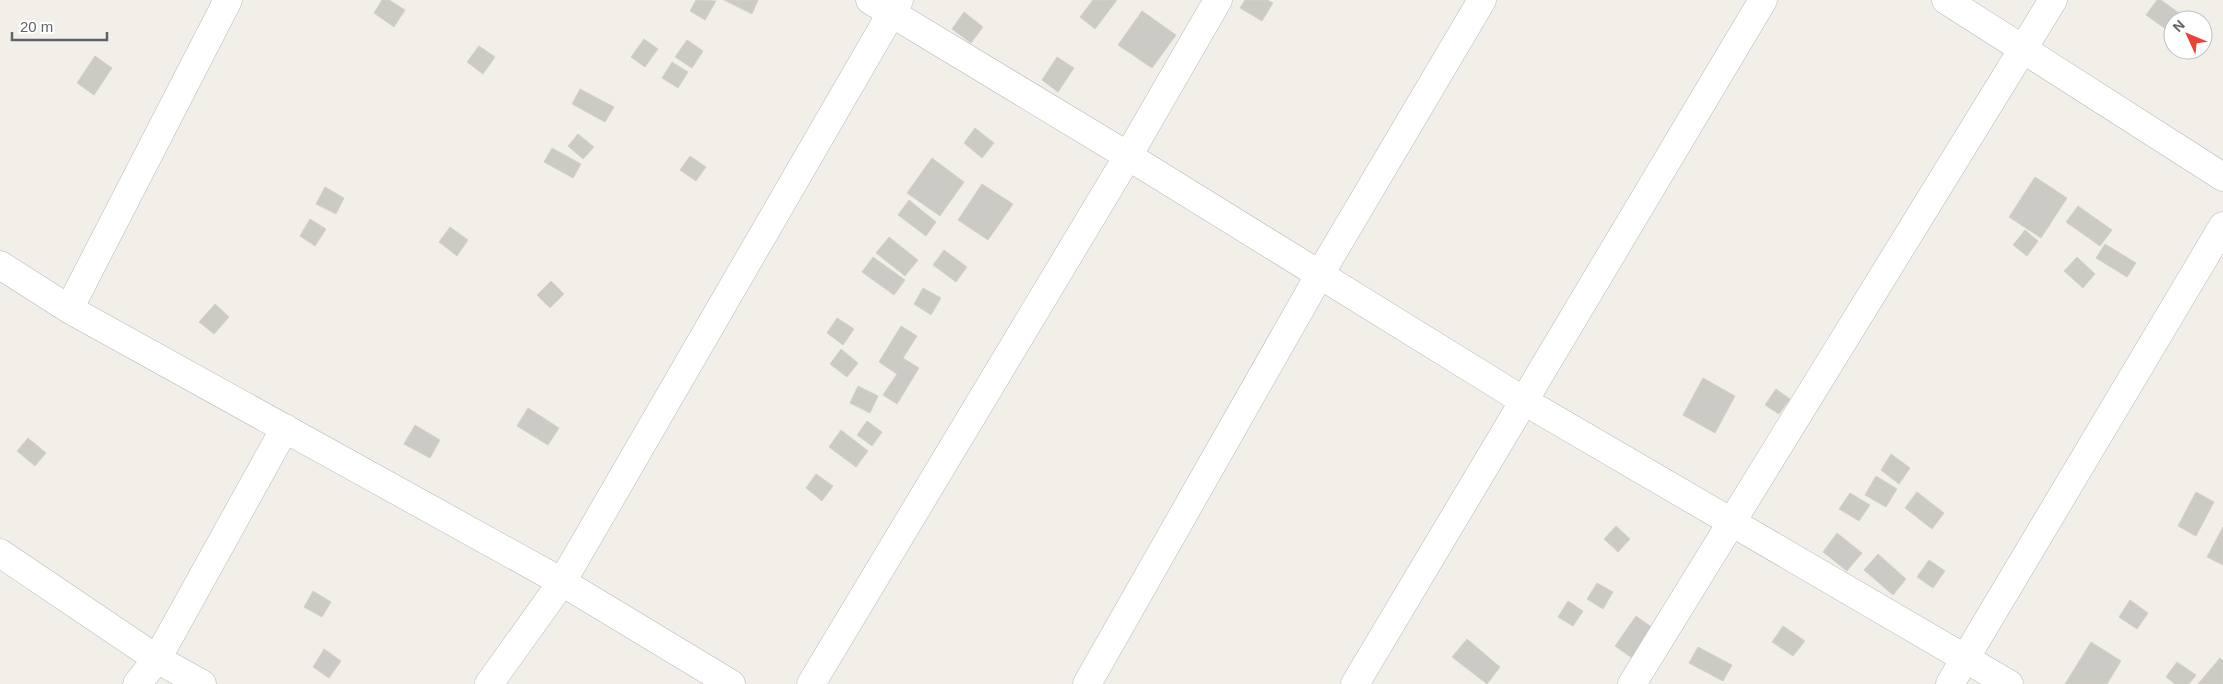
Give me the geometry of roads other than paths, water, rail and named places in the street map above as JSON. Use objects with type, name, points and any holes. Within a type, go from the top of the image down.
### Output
[{"type":"street","points":[[69,309],[228,0]]},
{"type":"street","points":[[811,684],[1128,156],[1218,0]]},
{"type":"street","points":[[1086,684],[1320,274],[1482,0]]},
{"type":"street","points":[[1356,684],[1763,0]]},
{"type":"street","points":[[1946,0],[2223,177]]},
{"type":"street","points":[[1632,684],[2053,0]]},
{"type":"street","points":[[489,684],[562,582],[887,4],[1128,156],[1524,401],[2009,684]]},
{"type":"street","points":[[1950,684],[2223,226]]},
{"type":"street","points":[[0,265],[69,309],[562,582],[731,684]]},
{"type":"street","points":[[137,684],[157,659],[285,428]]},
{"type":"street","points":[[0,553],[157,659],[202,684]]}]
